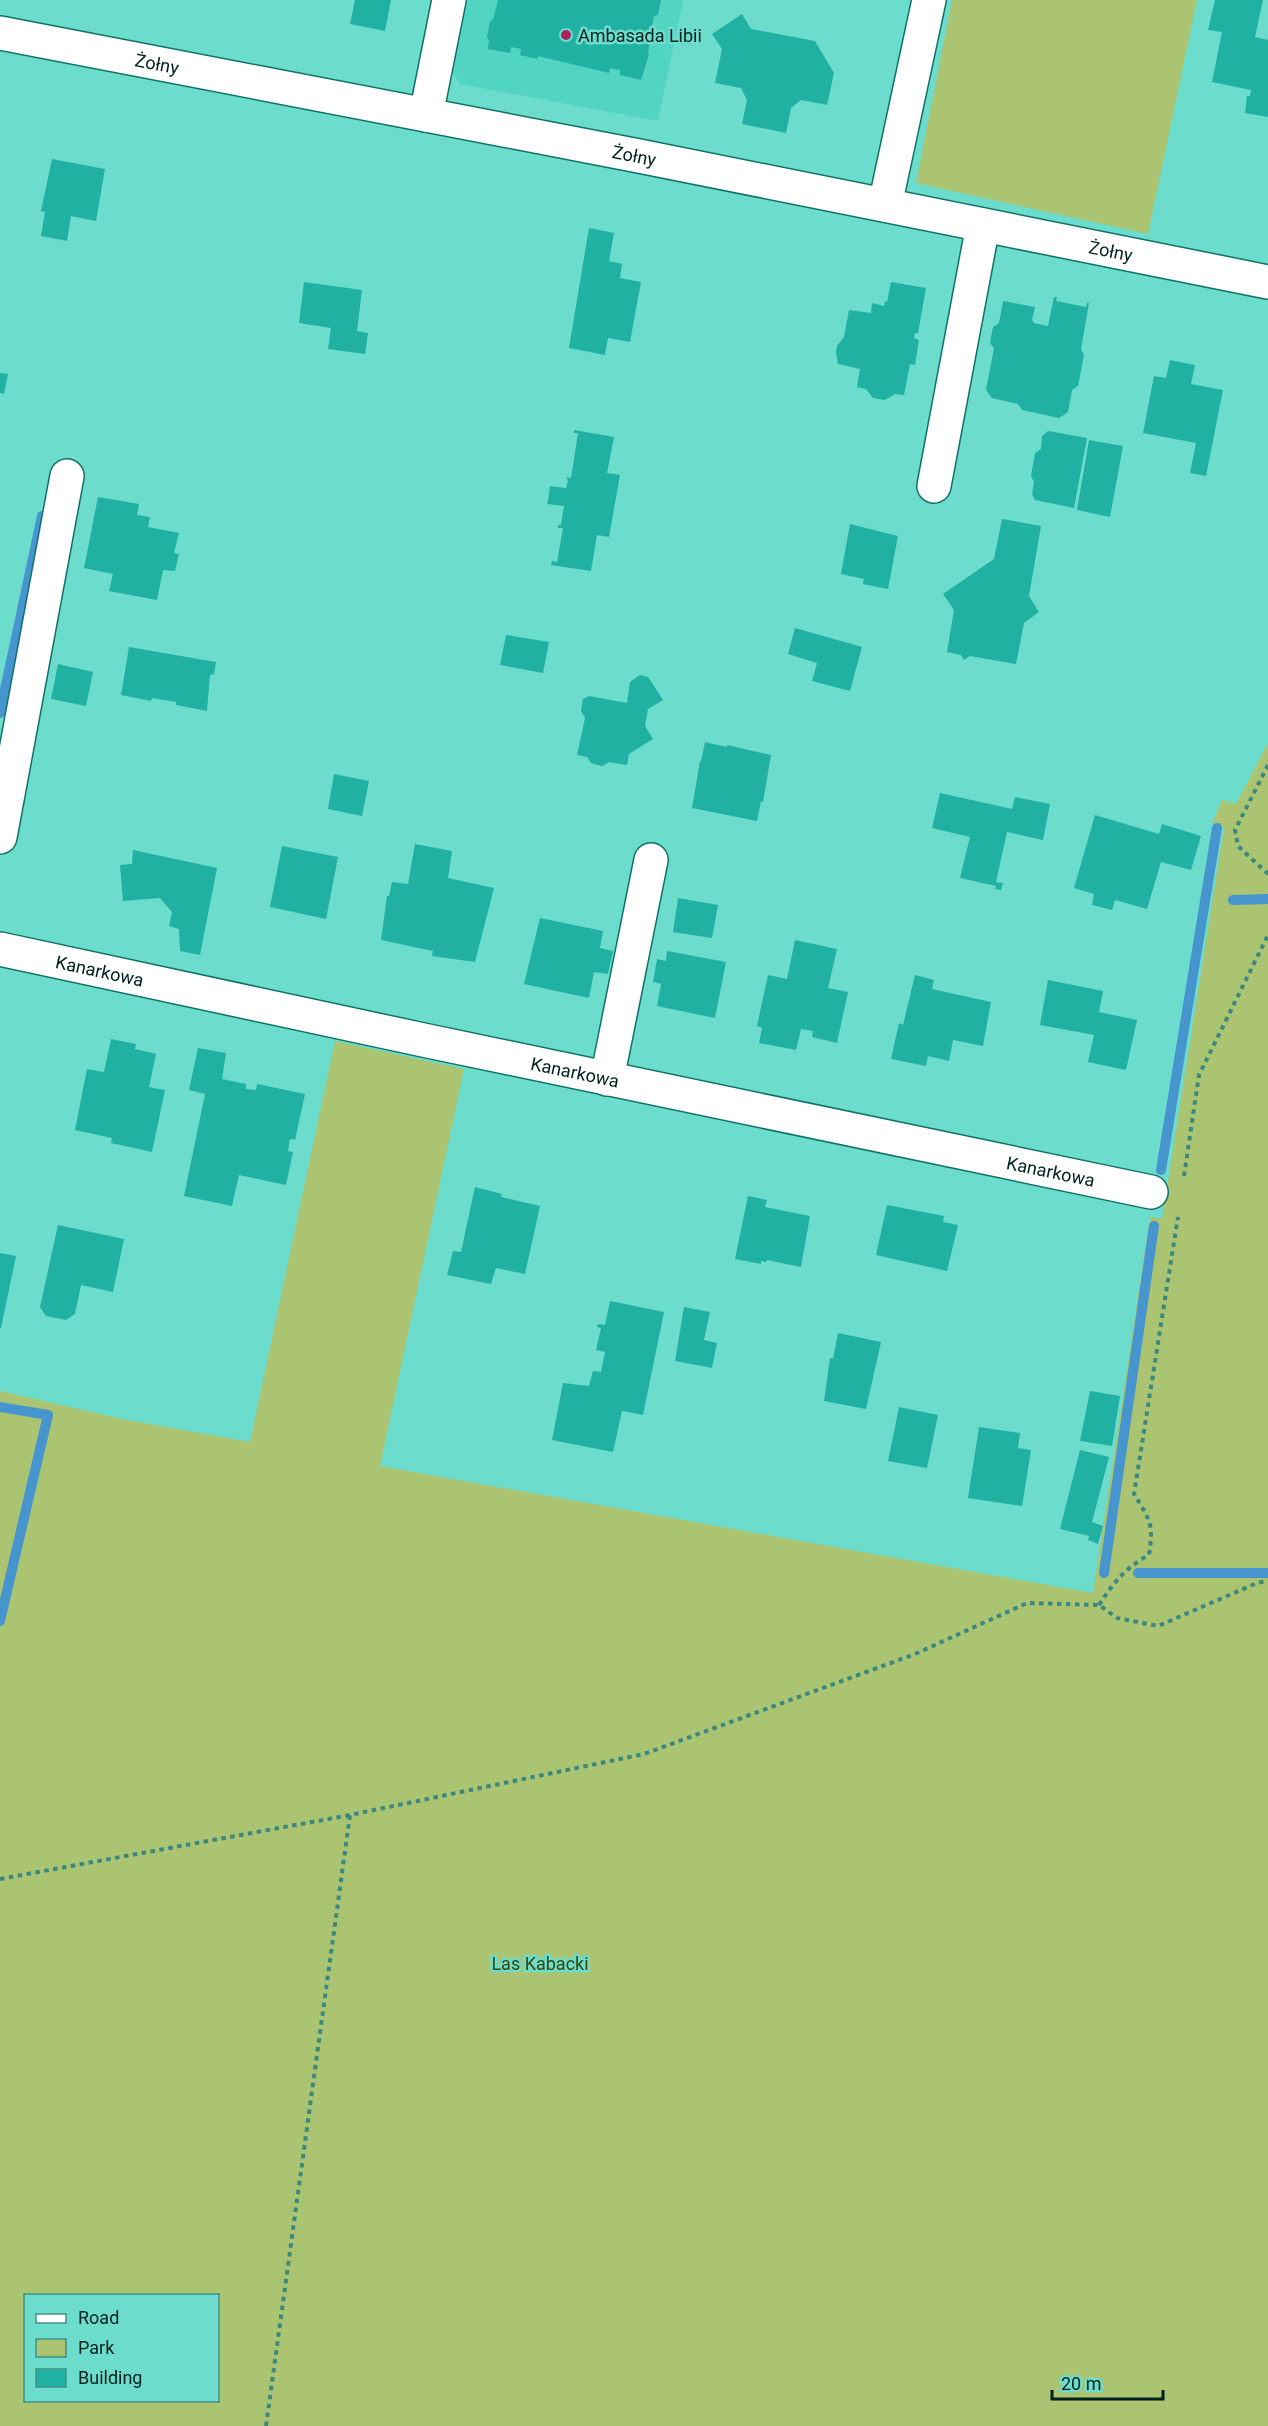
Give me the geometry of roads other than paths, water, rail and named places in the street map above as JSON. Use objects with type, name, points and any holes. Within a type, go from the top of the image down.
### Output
[{"type":"street","points":[[426,114],[449,0]]},
{"type":"street","points":[[885,205],[929,0]]},
{"type":"street","name":"Żołny","points":[[0,33],[426,114],[1268,282]]},
{"type":"street","points":[[934,486],[983,225]]},
{"type":"street","points":[[0,837],[67,476]]},
{"type":"street","points":[[607,1079],[651,860]]},
{"type":"street","name":"Kanarkowa","points":[[0,949],[1150,1192]]},
{"type":"waterway","points":[[0,713],[42,516]]},
{"type":"waterway","points":[[1161,1170],[1217,828]]},
{"type":"waterway","points":[[1233,900],[1268,899]]},
{"type":"waterway","points":[[1104,1573],[1154,1226]]},
{"type":"waterway","points":[[0,1407],[48,1415],[0,1621]]},
{"type":"waterway","points":[[1138,1573],[1268,1573]]},
{"type":"place","name":"Ambasada Libii","points":[[566,35]]},
{"type":"park label","name":"Las Kabacki","points":[[540,1963]]}]
